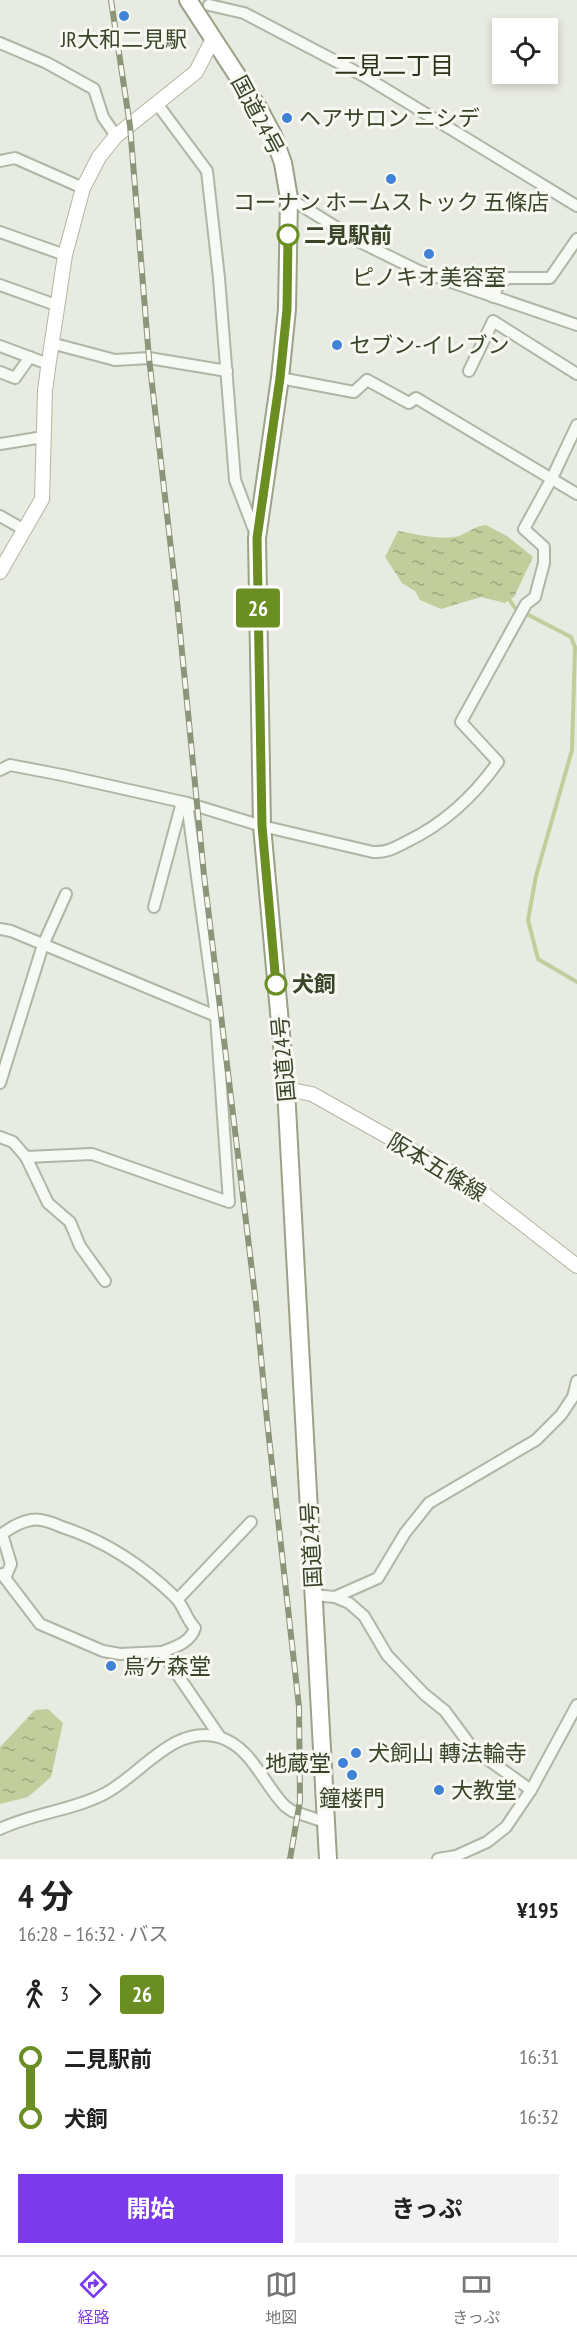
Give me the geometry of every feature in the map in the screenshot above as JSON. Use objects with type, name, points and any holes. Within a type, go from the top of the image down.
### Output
[{"type":"highway","name":"国道24号","points":[[188,0],[259,109],[273,135],[283,163],[289,198],[287,309],[280,378],[257,538],[262,826],[286,1089],[328,1859]]},
{"type":"main road","points":[[2,564],[42,499],[48,364],[65,255],[82,188],[99,157],[116,136],[158,105],[196,72],[209,32]]},
{"type":"main road","name":"阪本五條線","points":[[286,1089],[312,1094],[470,1183],[577,1266]]},
{"type":"street","points":[[209,32],[209,2],[244,13],[354,71],[577,206]]},
{"type":"street","points":[[0,43],[47,63],[94,89],[103,117],[116,136]]},
{"type":"street","points":[[158,105],[207,171],[227,370],[235,480],[257,538]]},
{"type":"street","points":[[0,161],[15,158],[82,188]]},
{"type":"street","points":[[289,198],[360,242],[419,271],[577,325]]},
{"type":"street","points":[[0,232],[65,255]]},
{"type":"street","points":[[493,297],[499,284],[508,278],[550,278],[577,239]]},
{"type":"street","points":[[0,285],[56,305]]},
{"type":"street","points":[[469,371],[493,321],[577,374]]},
{"type":"street","points":[[51,343],[115,360],[149,358],[227,370]]},
{"type":"street","points":[[0,346],[48,364]]},
{"type":"street","points":[[0,372],[15,378],[30,357]]},
{"type":"street","points":[[280,378],[354,392],[367,380],[409,403],[416,398],[577,494]]},
{"type":"street","points":[[0,770],[10,765],[185,802],[262,826],[352,849],[384,853],[424,833],[449,816],[498,762],[461,722],[526,604],[535,597],[544,563],[544,547],[524,529],[577,425]]},
{"type":"street","points":[[0,444],[43,437]]},
{"type":"street","points":[[0,516],[23,529]]},
{"type":"street","points":[[154,907],[185,802]]},
{"type":"street","points":[[27,1157],[93,1154],[229,1202],[216,1016],[185,802]]},
{"type":"street","points":[[0,1083],[43,945],[66,894]]},
{"type":"street","points":[[0,929],[11,931],[216,1016]]},
{"type":"street","points":[[0,1137],[12,1142],[27,1157],[48,1203],[70,1222],[80,1246],[105,1281]]},
{"type":"street","points":[[335,1597],[378,1578],[405,1533],[429,1503],[536,1440],[561,1415],[573,1397],[577,1381]]},
{"type":"street","points":[[32,1520],[44,1521],[90,1535],[133,1561],[177,1599],[189,1622],[195,1628],[193,1634],[182,1644],[162,1652],[103,1651],[40,1624],[3,1575],[11,1564],[2,1534],[12,1527],[32,1520]]},
{"type":"street","points":[[177,1599],[251,1522]]},
{"type":"street","points":[[313,1595],[335,1597],[349,1603],[364,1616],[387,1655],[424,1694],[445,1711],[473,1749],[531,1790]]},
{"type":"street","points":[[162,1652],[220,1737]]},
{"type":"street","points":[[438,1859],[456,1856],[487,1842],[506,1827],[531,1790],[577,1705]]},
{"type":"street","points":[[0,1829],[16,1821],[88,1802],[105,1794],[167,1748],[187,1738],[207,1736],[220,1737],[233,1744],[250,1760],[285,1806],[292,1811],[325,1822]]},
{"type":"water","points":[[486,525],[507,536],[533,557],[514,597],[505,603],[481,597],[441,609],[420,600],[415,591],[402,583],[385,557],[398,531],[448,538]]},
{"type":"water","points":[[48,1709],[63,1723],[51,1777],[28,1797],[0,1804],[0,1747],[35,1710]]},
{"type":"waterway","points":[[507,596],[515,608],[571,637],[575,647],[572,750],[536,876],[528,920],[538,959],[577,982]]},
{"type":"railway","points":[[111,0],[130,126],[149,358],[177,601],[204,875],[256,1304],[299,1707],[300,1801],[290,1859]]},
{"type":"bus line","name":"26","points":[[276,984],[262,826],[257,538],[280,378],[287,309],[288,235]]},
{"type":"place","name":"JR大和二見駅","points":[[124,16]]},
{"type":"place","name":"ヘアサロン ニシデ","points":[[287,118]]},
{"type":"place","name":"コーナン ホームストック 五條店","points":[[391,179]]},
{"type":"place","name":"二見駅前","points":[[288,235]]},
{"type":"place","name":"ピノキオ美容室","points":[[429,254]]},
{"type":"place","name":"セブン-イレブン","points":[[337,345]]},
{"type":"place","name":"犬飼","points":[[276,984]]},
{"type":"place","name":"烏ケ森堂","points":[[111,1666]]},
{"type":"place","name":"犬飼山 轉法輪寺","points":[[356,1753]]},
{"type":"place","name":"地蔵堂","points":[[343,1763]]},
{"type":"place","name":"鐘楼門","points":[[352,1775]]},
{"type":"place","name":"大教堂","points":[[439,1790]]},
{"type":"district","name":"二見二丁目","points":[[394,65]]}]
